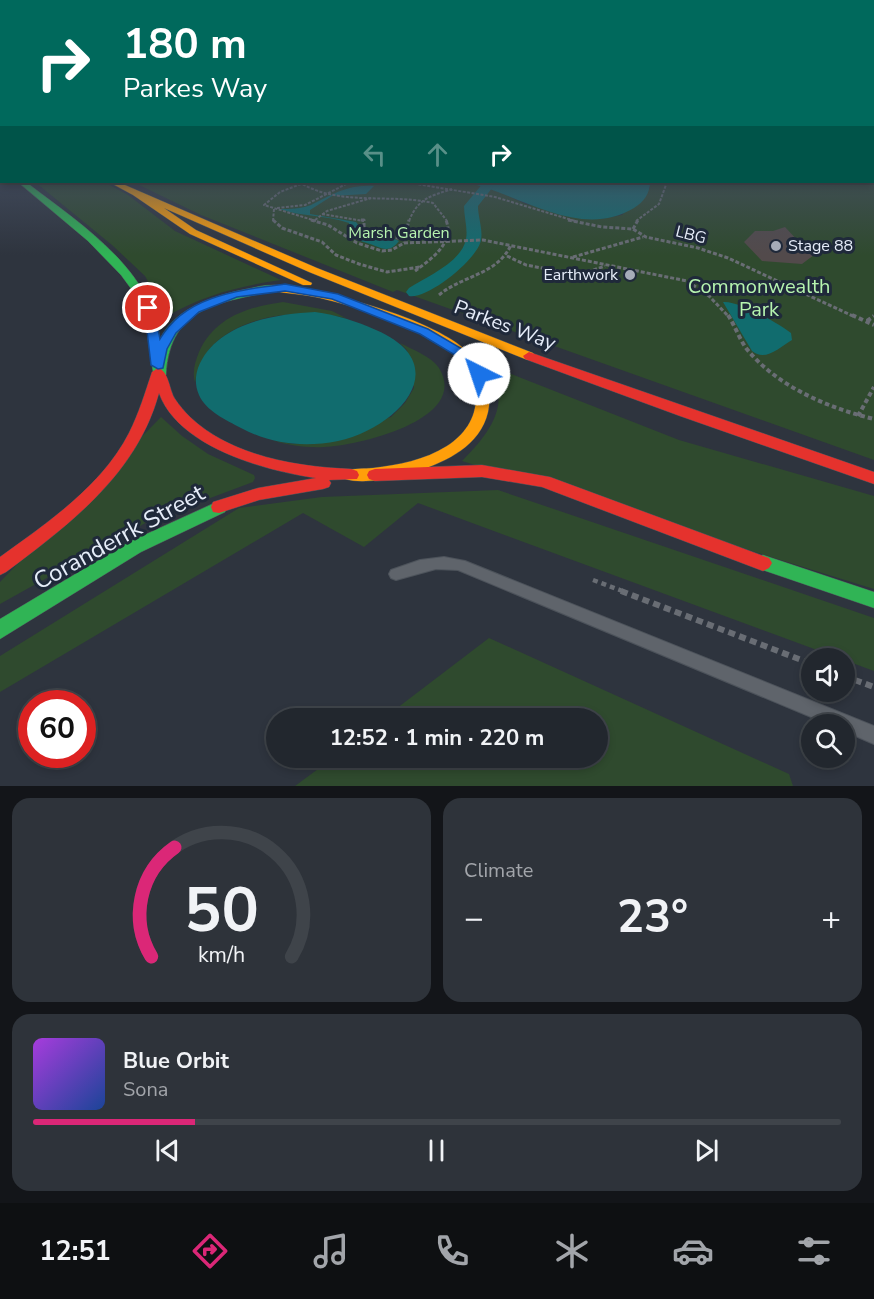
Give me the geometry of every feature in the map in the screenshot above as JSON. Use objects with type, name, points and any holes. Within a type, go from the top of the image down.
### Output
[{"type":"main road","points":[[23,183],[66,216],[133,281],[143,295],[150,315],[159,379],[168,399],[189,423],[219,443],[251,458],[280,467],[321,474],[373,475],[482,471],[533,478],[563,487],[719,549],[874,600]]},
{"type":"main road","name":"Parkes Way","points":[[115,183],[275,254],[440,321],[709,421],[874,478]]},
{"type":"main road","name":"Parkes Way","points":[[130,190],[185,228],[207,240],[349,301]]},
{"type":"main road","points":[[158,366],[165,340],[178,323],[195,309],[224,297],[247,291],[285,288],[321,292],[349,301],[482,354]]},
{"type":"main road","points":[[373,475],[411,468],[441,457],[468,436],[482,412],[484,388],[475,368],[456,349],[424,332]]},
{"type":"main road","name":"Coranderrk Street","points":[[0,567],[67,514],[116,466],[133,444],[151,410],[158,366]]},
{"type":"main road","points":[[662,420],[874,488]]},
{"type":"main road","name":"Coranderrk Street","points":[[0,630],[132,551],[203,513],[262,493],[373,475]]},
{"type":"lane","points":[[396,574],[431,563],[449,562],[460,565],[874,735]]},
{"type":"path","points":[[416,271],[436,255],[447,240],[450,229],[448,221],[433,203],[425,200],[381,197],[330,196],[300,183],[280,192],[264,204],[274,209],[318,217],[364,220],[364,232],[404,241],[447,240],[460,239],[483,240],[687,281],[711,295],[735,327],[745,348],[795,388],[858,416],[874,419]]},
{"type":"path","points":[[274,209],[296,208],[348,183]]},
{"type":"path","points":[[412,183],[453,189]]},
{"type":"path","points":[[633,229],[635,222],[658,204],[667,183]]},
{"type":"path","points":[[318,217],[357,243],[382,251],[396,248],[404,241],[409,216],[431,194],[453,189]]},
{"type":"path","name":"LBG","points":[[453,189],[495,197],[531,211],[570,221],[633,229],[646,237],[729,258],[874,324]]},
{"type":"path","points":[[318,217],[362,200],[381,197]]},
{"type":"path","points":[[274,209],[273,222],[282,228],[322,242],[336,255],[387,272],[421,267]]},
{"type":"path","points":[[569,258],[646,237]]},
{"type":"path","points":[[439,295],[457,282],[484,273],[501,263],[507,256],[511,245]]},
{"type":"path","points":[[507,256],[526,265],[579,275],[588,274],[606,265]]},
{"type":"path","points":[[867,322],[874,316]]},
{"type":"path","points":[[858,416],[874,387]]},
{"type":"path","points":[[593,580],[801,660]]},
{"type":"path","points":[[855,680],[874,687]]},
{"type":"green space","points":[[36,183],[106,183],[128,195],[175,231],[281,280],[222,292],[167,316],[145,276],[112,245]]},
{"type":"green space","name":"Commonwealth Park","points":[[135,183],[470,183],[492,188],[525,204],[601,219],[622,215],[650,188],[650,183],[874,183],[874,460],[397,290],[393,292],[201,215]]},
{"type":"green space","points":[[283,302],[332,311],[346,318],[301,314],[277,316],[254,321],[233,330],[215,343],[202,361],[195,383],[195,363],[199,352],[214,330],[223,322],[245,311]]},
{"type":"green space","points":[[400,343],[427,357],[439,368],[445,386],[439,402],[425,416],[406,427],[360,442],[311,447],[273,441],[294,444],[391,417],[405,403],[414,388],[407,350]]},
{"type":"green space","points":[[491,366],[679,440],[874,496],[874,589],[462,461],[488,430],[497,411],[498,391],[488,369]]},
{"type":"green space","points":[[161,417],[182,436],[208,454],[254,475],[253,482],[149,521],[0,604],[0,582]]},
{"type":"green space","points":[[498,490],[874,618],[874,671],[855,664],[855,648],[812,648],[418,503],[364,547],[303,513],[0,692],[0,656],[239,508],[322,497]]},
{"type":"green space","points":[[489,638],[789,774],[793,786],[295,786],[319,768],[608,768],[608,708],[397,708]]},
{"type":"shaded area","points":[[468,183],[650,183],[646,197],[634,208],[613,217],[592,219],[549,212]]},
{"type":"shaded area","points":[[374,186],[366,194],[332,196],[310,210],[310,214],[356,222],[367,236],[390,237],[399,241],[389,249],[355,238],[350,232],[349,223],[279,209],[311,205],[349,188]]},
{"type":"shaded area","points":[[723,302],[747,308],[767,318],[791,333],[792,340],[772,353],[757,354],[752,351]]},
{"type":"shaded area","points":[[315,312],[361,324],[400,344],[413,360],[415,377],[410,394],[398,409],[381,423],[360,434],[338,441],[300,444],[264,438],[241,428],[206,406],[196,385],[197,371],[206,353],[218,341],[231,331],[247,324],[281,315]]},
{"type":"building","name":"Stage 88","points":[[785,227],[800,243],[818,252],[802,264],[762,261],[744,242],[755,231],[773,231]]},
{"type":"waterway","points":[[415,292],[459,262],[472,247],[474,239],[471,206],[490,183]]},
{"type":"traffic: fast","points":[[23,183],[91,239],[124,272],[137,289],[149,312],[157,361]]},
{"type":"traffic: fast","points":[[159,375],[160,353],[168,335],[180,321],[215,301],[274,288]]},
{"type":"traffic: fast","points":[[0,630],[135,547],[219,507]]},
{"type":"traffic: fast","points":[[763,563],[874,600]]},
{"type":"traffic: slow","points":[[115,183],[136,193],[193,232],[307,283]]},
{"type":"traffic: slow","points":[[130,190],[313,270],[529,356]]},
{"type":"traffic: slow","points":[[274,288],[295,290],[348,302],[405,322],[453,347],[469,360],[479,374],[483,402],[479,422],[468,438],[433,460],[412,467],[351,475]]},
{"type":"traffic: jam","points":[[529,356],[874,478]]},
{"type":"traffic: jam","points":[[0,567],[77,506],[119,462],[135,436],[148,406],[158,372]]},
{"type":"traffic: jam","points":[[159,375],[168,399],[185,420],[209,438],[237,452],[297,470],[351,475]]},
{"type":"traffic: jam","points":[[375,475],[482,471],[544,481],[763,563]]},
{"type":"traffic: jam","points":[[219,507],[258,494],[323,483]]},
{"type":"place","name":"Stage 88","points":[[776,246]]},
{"type":"place","name":"Earthwork","points":[[630,275]]},
{"type":"route","points":[[148,308],[158,365],[165,340],[178,323],[195,309],[234,294],[261,289],[285,288],[321,292],[334,296],[424,332],[447,343],[464,356],[479,374]]},
{"type":"park label","name":"Marsh Garden","points":[[399,233]]}]
